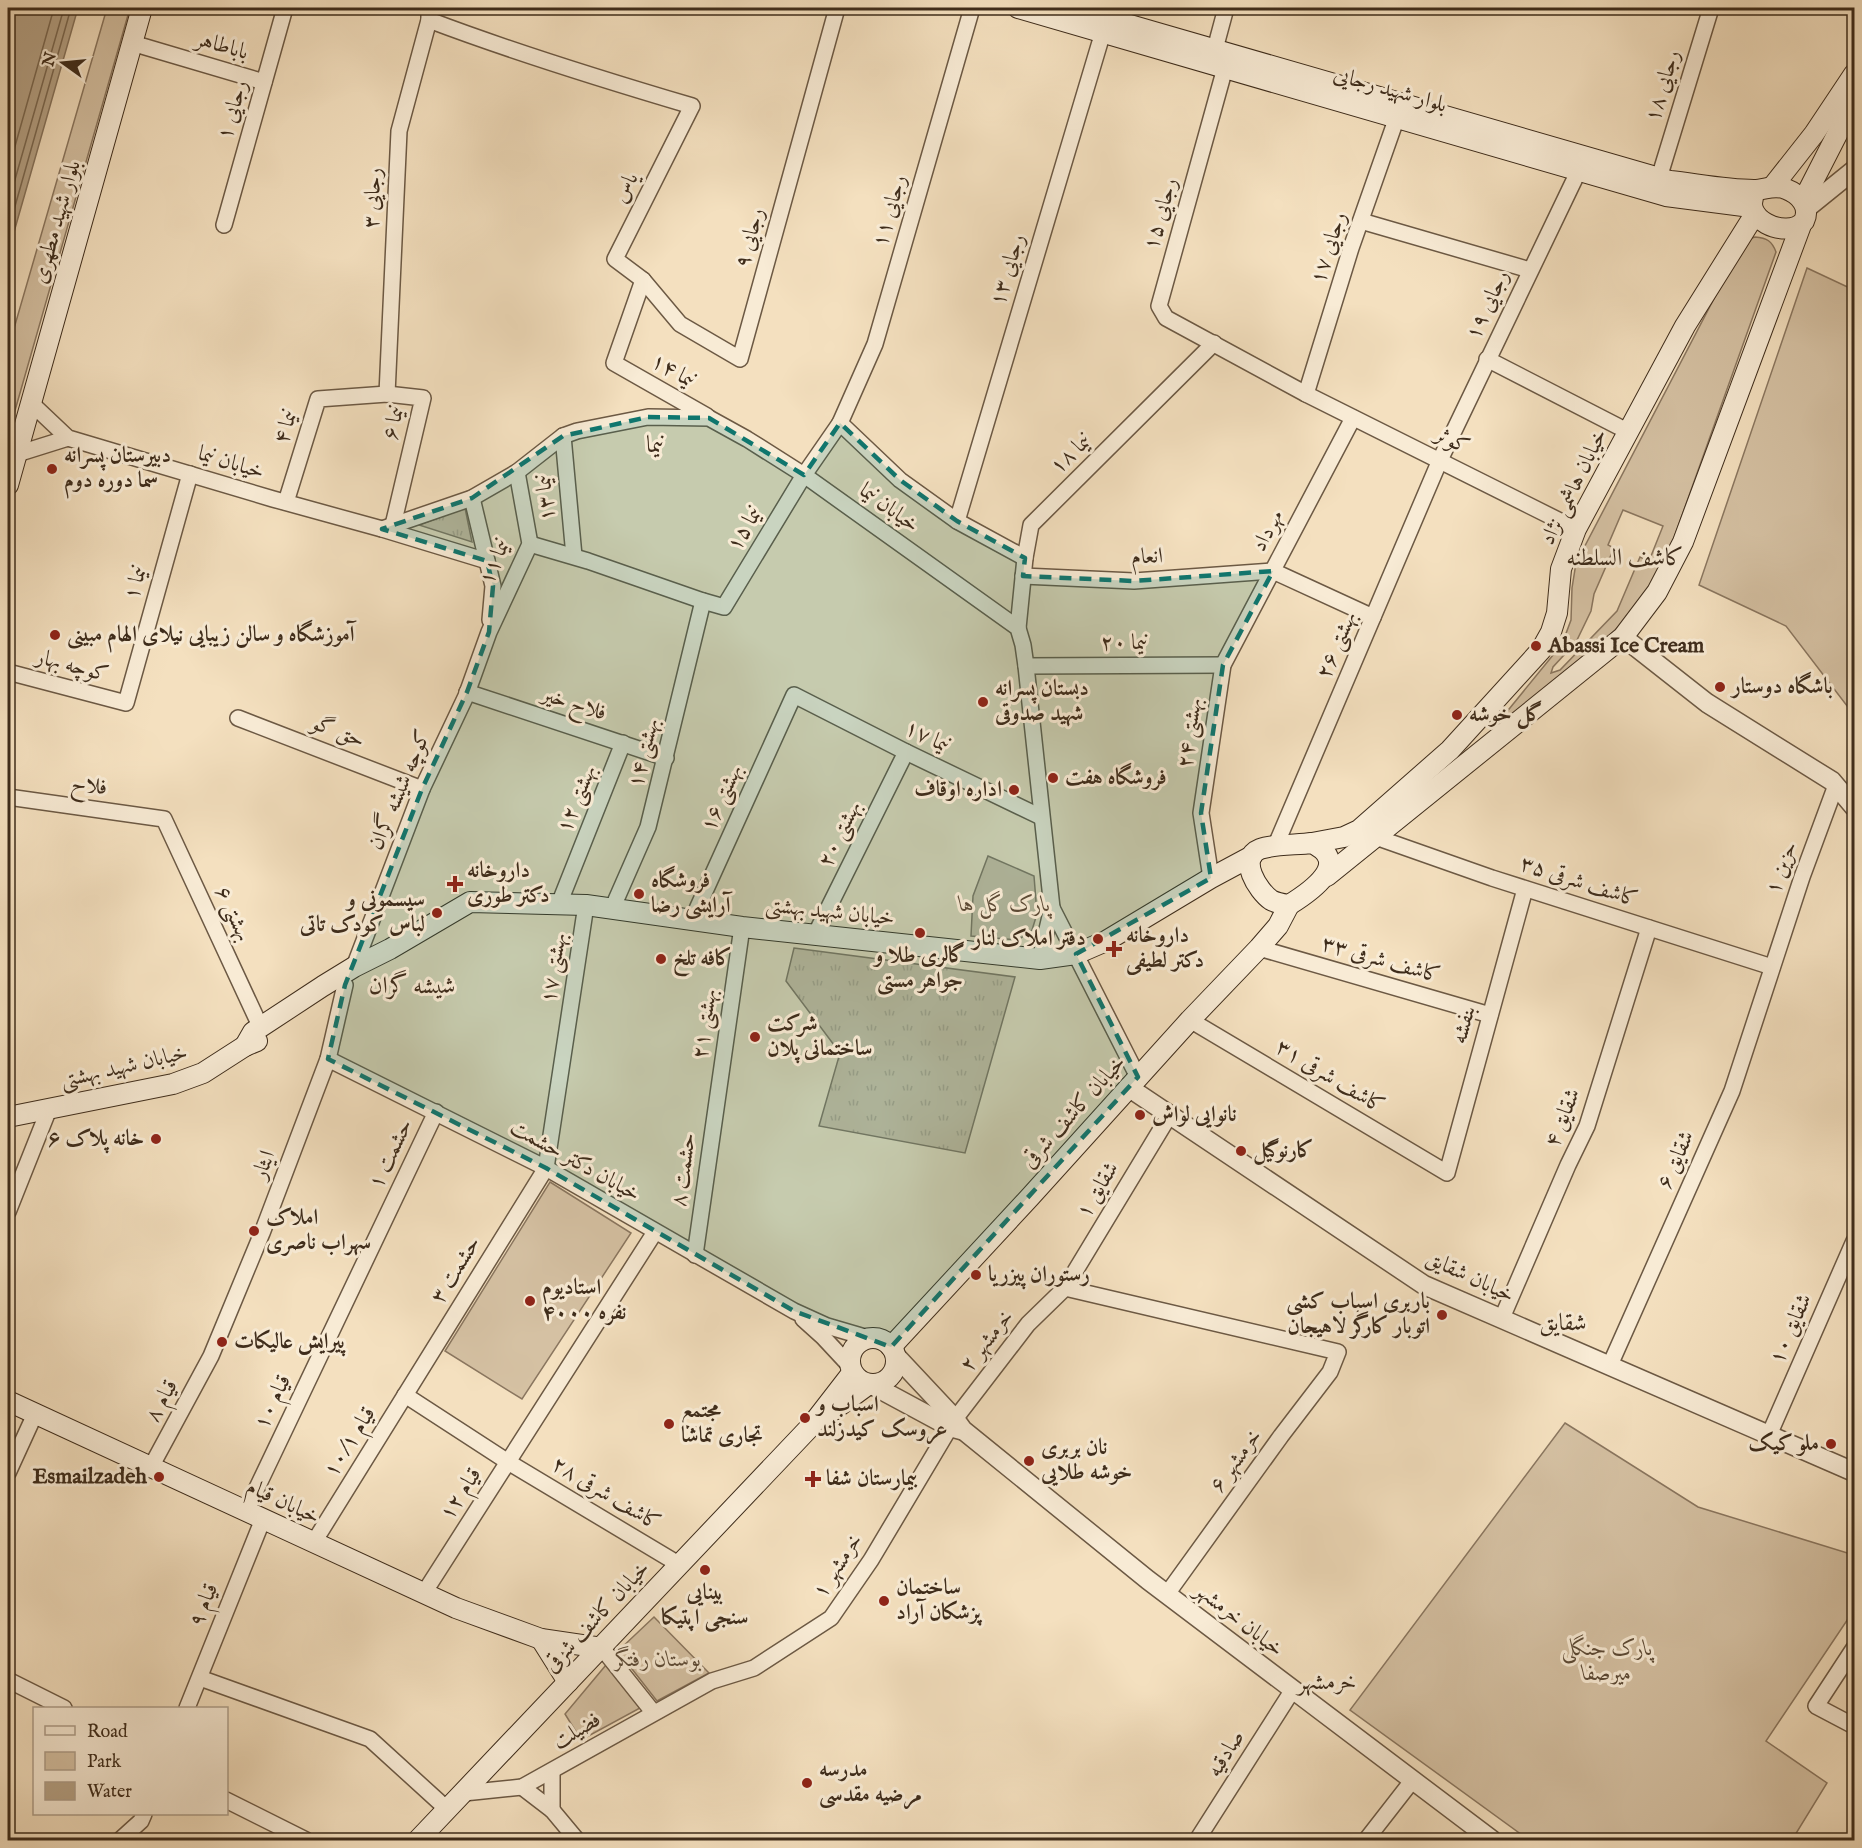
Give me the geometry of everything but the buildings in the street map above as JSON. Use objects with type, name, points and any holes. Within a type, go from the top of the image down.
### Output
[{"type":"main road","name":"بلوار شهید مطهری","points":[[8,485],[142,8]]},
{"type":"main road","name":"بلوار شهید رجایی","points":[[1018,8],[1666,196],[1709,193]]},
{"type":"main road","name":"بلوار شهید رجایی","points":[[1071,8],[1709,193],[1759,199]]},
{"type":"main road","name":"خیابان هاشمی نژاد","points":[[1312,843],[1367,834],[1450,750],[1541,650],[1554,622],[1561,569],[1576,530],[1627,431],[1759,199],[1814,134],[1854,74]]},
{"type":"main road","points":[[1803,211],[1786,189],[1759,199],[1772,226],[1793,228],[1803,211],[1851,120],[1854,94]]},
{"type":"main road","points":[[1327,876],[1328,856],[1312,843],[1260,849],[1252,856],[1249,867],[1270,899],[1289,905],[1327,876],[1367,834],[1623,637],[1657,592],[1683,542],[1803,211]]},
{"type":"main road","name":"خیابان شهید بهشتی","points":[[245,1046],[253,1032],[354,967],[390,950],[470,902],[586,905],[742,927],[1040,959],[1076,954],[1106,941],[1252,856]]},
{"type":"main road","name":"خیابان کاشف شرقی","points":[[893,1351],[1133,1082],[1259,948],[1278,926],[1289,905]]},
{"type":"main road","name":"خیابان شهید بهشتی","points":[[8,1117],[173,1084],[203,1073],[245,1046],[260,1040],[345,985],[390,950]]},
{"type":"main road","points":[[811,1426],[870,1384],[886,1381],[891,1376],[895,1370],[893,1351],[885,1341],[876,1338],[868,1338],[855,1345],[849,1359],[851,1369],[857,1378],[870,1384]]},
{"type":"main road","points":[[811,1426],[851,1369]]},
{"type":"main road","name":"خیابان قیام","points":[[8,1401],[456,1608],[541,1639],[602,1648]]},
{"type":"main road","name":"خیابان کاشف شرقی","points":[[420,1840],[811,1426]]},
{"type":"main road","points":[[541,1639],[568,1682]]},
{"type":"street","name":"رجایی ۱","points":[[224,225],[285,8]]},
{"type":"street","name":"رجایی ۹","points":[[643,279],[680,324],[740,359],[837,8]]},
{"type":"street","name":"رجایی ۱۱","points":[[804,475],[840,423],[875,344],[972,8]]},
{"type":"street","points":[[1215,49],[1226,8]]},
{"type":"street","name":"رجایی ۱۸","points":[[1659,178],[1711,8]]},
{"type":"street","name":"یاس","points":[[429,14],[485,41],[574,71],[692,106],[615,260],[643,279]]},
{"type":"street","name":"رجایی ۳","points":[[387,394],[399,131],[429,14]]},
{"type":"street","name":"رجایی ۱۳","points":[[957,521],[1103,32]]},
{"type":"street","name":"باباطاهر","points":[[132,43],[264,82]]},
{"type":"street","name":"رجایی ۱۵","points":[[1225,68],[1159,306],[1166,318],[1306,394]]},
{"type":"street","name":"رجایی ۱۷","points":[[1306,394],[1397,117]]},
{"type":"street","name":"رجایی ۱۹","points":[[1440,460],[1579,170]]},
{"type":"street","points":[[1803,211],[1854,170]]},
{"type":"street","points":[[1361,221],[1530,270]]},
{"type":"street","name":"نیما ۱۴","points":[[643,279],[614,363],[709,418]]},
{"type":"street","name":"نیما ۱۸","points":[[1018,628],[1025,558],[1031,525],[1214,343]]},
{"type":"street","points":[[1487,360],[1627,431]]},
{"type":"street","name":"نیما ۶","points":[[318,399],[387,394],[423,398],[388,527]]},
{"type":"street","name":"کوثر","points":[[1306,394],[1576,530]]},
{"type":"street","name":"نیما ۴","points":[[286,502],[318,399]]},
{"type":"street","name":"خیابان نیما","points":[[31,403],[68,438],[286,502],[388,527],[487,561]]},
{"type":"street","name":"خیابان نیما","points":[[388,527],[472,498],[517,472],[563,436],[589,427],[648,417],[709,418],[804,475],[1018,628]]},
{"type":"street","name":"مهرداد","points":[[1223,665],[1353,418]]},
{"type":"street","points":[[840,423],[900,480],[957,521],[1025,558]]},
{"type":"street","name":"نیما ۱۳","points":[[563,436],[574,556]]},
{"type":"street","points":[[17,454],[68,438]]},
{"type":"street","name":"بهشتی ۲۶","points":[[1275,847],[1440,460]]},
{"type":"street","name":"نیما ۱۱","points":[[489,632],[530,544],[517,472]]},
{"type":"street","name":"نیما ۱","points":[[126,703],[190,474]]},
{"type":"street","name":"نیما ۱۵","points":[[703,602],[724,607],[804,475]]},
{"type":"street","points":[[472,498],[493,586],[489,632]]},
{"type":"street","points":[[530,544],[574,556],[703,602]]},
{"type":"street","points":[[1273,571],[1373,617]]},
{"type":"street","name":"انعام","points":[[1023,576],[1134,581],[1273,571]]},
{"type":"street","name":"بهشتی ۱۴","points":[[612,909],[648,827],[703,602]]},
{"type":"street","points":[[1018,628],[1026,666],[1052,908],[1040,959]]},
{"type":"street","name":"کوچه شیشه گران","points":[[354,967],[422,789],[467,692],[489,632]]},
{"type":"street","points":[[1623,637],[1707,703],[1804,762],[1836,785],[1854,807]]},
{"type":"street","name":"نیما ۲۰","points":[[1026,666],[1223,665]]},
{"type":"street","name":"بهشتی ۲۴","points":[[1211,878],[1201,813],[1223,665]]},
{"type":"street","name":"کوچه بهار","points":[[8,672],[126,703]]},
{"type":"street","name":"فلاح خیر","points":[[467,692],[666,758]]},
{"type":"street","name":"نیما ۱۷","points":[[794,695],[1041,817]]},
{"type":"street","name":"بهشتی ۱۶","points":[[692,920],[794,695]]},
{"type":"street","name":"حق گو","points":[[238,718],[422,789]]},
{"type":"street","name":"بهشتی ۱۲","points":[[559,904],[623,743]]},
{"type":"street","name":"بهشتی ۲۰","points":[[815,935],[906,752]]},
{"type":"street","points":[[1836,785],[1854,818]]},
{"type":"street","name":"حزین ۱","points":[[1772,967],[1836,785]]},
{"type":"street","name":"فلاح","points":[[8,797],[164,819]]},
{"type":"street","name":"بهشتی ۶","points":[[164,819],[261,1028]]},
{"type":"street","name":"کاشف شرقی ۳۵","points":[[1367,834],[1525,889],[1772,967]]},
{"type":"street","name":"بنفشه","points":[[1447,1173],[1525,889]]},
{"type":"street","name":"بهشتی ۱۷","points":[[546,1168],[586,905]]},
{"type":"street","points":[[1052,908],[1076,954],[1133,1082]]},
{"type":"street","name":"بهشتی ۲۱","points":[[717,1092],[742,927]]},
{"type":"street","name":"شقایق ۴","points":[[1502,1318],[1587,1126],[1648,928]]},
{"type":"street","name":"کاشف شرقی ۳۳","points":[[1259,948],[1490,1015]]},
{"type":"street","name":"شقایق ۶","points":[[1610,1365],[1732,1091],[1772,967]]},
{"type":"street","name":"ایثار","points":[[212,1356],[262,1233],[328,1059],[345,985]]},
{"type":"street","name":"کاشف شرقی ۳۱","points":[[1190,1020],[1447,1173]]},
{"type":"street","name":"خیابان دکتر حشمت","points":[[328,1059],[546,1168],[794,1311]]},
{"type":"street","name":"خیابان شقایق","points":[[1133,1082],[1169,1116],[1424,1285],[1854,1473]]},
{"type":"street","name":"حشمت ۸","points":[[695,1255],[717,1092]]},
{"type":"street","points":[[8,1212],[49,1109]]},
{"type":"street","name":"حشمت ۱","points":[[340,1313],[436,1112]]},
{"type":"street","name":"شقایق ۱","points":[[1065,1288],[1169,1116]]},
{"type":"street","name":"حشمت ۳","points":[[405,1395],[546,1168]]},
{"type":"street","name":"قیام ۱۲","points":[[424,1593],[655,1232]]},
{"type":"street","name":"شقایق ۱۰","points":[[1769,1435],[1854,1240]]},
{"type":"street","name":"خرمشهر ۶","points":[[1065,1288],[1338,1352],[1330,1372],[1167,1594]]},
{"type":"street","name":"خرمشهر ۲","points":[[956,1425],[1028,1324],[1065,1288]]},
{"type":"street","points":[[794,1311],[827,1326],[868,1338]]},
{"type":"street","points":[[794,1311],[823,1337],[851,1369]]},
{"type":"street","name":"قیام ۱۰","points":[[254,1515],[340,1313]]},
{"type":"street","points":[[893,1351],[956,1425]]},
{"type":"street","name":"قیام ۸","points":[[151,1467],[212,1356]]},
{"type":"street","points":[[870,1384],[956,1425]]},
{"type":"street","name":"کاشف شرقی ۲۸","points":[[405,1395],[508,1462],[680,1564]]},
{"type":"street","name":"قیام ۱۰/۱","points":[[314,1542],[405,1395]]},
{"type":"street","points":[[8,1473],[35,1414]]},
{"type":"street","name":"خیابان خرمشهر","points":[[956,1425],[1167,1594],[1492,1840]]},
{"type":"street","name":"خرمشهر ۱","points":[[653,1712],[712,1681],[754,1668],[831,1618],[871,1560],[956,1425]]},
{"type":"street","name":"قیام ۹","points":[[188,1707],[254,1515]]},
{"type":"street","points":[[602,1648],[653,1712]]},
{"type":"street","points":[[1854,1648],[1816,1706],[1854,1726]]},
{"type":"street","points":[[200,1678],[370,1739],[448,1810]]},
{"type":"street","points":[[8,1680],[62,1707]]},
{"type":"street","name":"صادقیه","points":[[1197,1840],[1292,1690]]},
{"type":"street","name":"فضیلت","points":[[464,1793],[522,1787],[552,1772],[653,1712]]},
{"type":"street","points":[[552,1772],[552,1810]]},
{"type":"street","points":[[1366,1840],[1412,1781]]},
{"type":"street","points":[[522,1787],[552,1810],[577,1840]]},
{"type":"street","points":[[228,1801],[306,1840]]},
{"type":"street","points":[[120,1840],[141,1821],[144,1815]]},
{"type":"highlighted area","points":[[648,417],[709,418],[804,475],[840,423],[900,480],[957,521],[1025,558],[1023,576],[1134,581],[1273,571],[1223,665],[1201,813],[1211,878],[1076,954],[1138,1077],[891,1347],[794,1311],[546,1168],[328,1059],[345,985],[422,789],[467,692],[489,632],[493,586],[487,561],[382,529],[472,498],[563,436]]},
{"type":"green space","points":[[107,8],[130,8],[8,435],[8,349]]},
{"type":"green space","points":[[1755,237],[1766,239],[1773,245],[1776,252],[1670,549],[1657,578],[1640,603],[1602,643],[1492,730],[1562,644],[1571,620],[1572,588],[1576,563],[1746,240]],"holes":[[[1623,510],[1663,526],[1649,561],[1640,557],[1617,611],[1560,670],[1551,673],[1553,667],[1576,642],[1591,611],[1594,594],[1614,548],[1608,545]]]},
{"type":"green space","points":[[1807,268],[1854,290],[1854,715],[1786,626],[1699,585]]},
{"type":"green space","points":[[465,508],[472,542],[419,525]]},
{"type":"green space","name":"پارک گل ها","points":[[988,856],[1034,876],[1037,914],[1032,930],[1018,940],[971,936],[973,896]]},
{"type":"green space","points":[[794,948],[1015,977],[965,1153],[819,1126],[840,1053],[786,981]]},
{"type":"green space","name":"استادیوم ۴۰۰۰ نفره","points":[[550,1182],[631,1233],[522,1399],[445,1351]]},
{"type":"green space","name":"پارک جنگلی میرصفا","points":[[1565,1423],[1698,1507],[1854,1555],[1854,1610],[1766,1741],[1827,1783],[1792,1840],[1529,1840],[1350,1710]]},
{"type":"green space","name":"بوستان رفتگر","points":[[654,1617],[709,1673],[657,1701],[618,1651]]},
{"type":"green space","name":"بوستان رفتگر","points":[[606,1665],[640,1708],[581,1740],[565,1714]]},
{"type":"water","points":[[8,8],[78,8],[8,253]]},
{"type":"place","name":"دبیرستان پسرانه سما دوره دوم","points":[[52,469]]},
{"type":"place","name":"آموزشگاه و سالن زیبایی نیلای الهام مبینی","points":[[55,635]]},
{"type":"place","name":"Abassi Ice Cream","points":[[1536,646]]},
{"type":"place","name":"باشگاه دوستار","points":[[1720,687]]},
{"type":"place","name":"دبستان پسرانه شهید صدوقی","points":[[983,702]]},
{"type":"place","name":"گل خوشه","points":[[1457,715]]},
{"type":"place","name":"فروشگاه هفت","points":[[1053,778]]},
{"type":"place","name":"اداره اوقاف","points":[[1014,790]]},
{"type":"place","name":"داروخانه دکتر طوری","points":[[455,884]]},
{"type":"place","name":"فروشگاه آرایشی رضا","points":[[639,894]]},
{"type":"place","name":"سیسمونی و لباس کودک تاتی","points":[[437,913]]},
{"type":"place","name":"گالری طلا و جواهر مستی","points":[[920,933]]},
{"type":"place","name":"دفتر املاک لنار","points":[[1098,939]]},
{"type":"place","name":"داروخانه دکتر لطیفی","points":[[1114,949]]},
{"type":"place","name":"کافه تلخ","points":[[661,959]]},
{"type":"place","name":"شرکت ساختمانی پلان","points":[[755,1037]]},
{"type":"place","name":"نانوایی لواش","points":[[1140,1115]]},
{"type":"place","name":"خانه پلاک ۶","points":[[156,1139]]},
{"type":"place","name":"کارنوگیل","points":[[1241,1151]]},
{"type":"place","name":"املاک سهراب ناصری","points":[[254,1231]]},
{"type":"place","name":"رستوران پیزریا","points":[[976,1275]]},
{"type":"place","name":"استادیوم ۴۰۰۰ نفره","points":[[530,1301]]},
{"type":"place","name":"باربری اسباب کشی اتوبار کارگر لاهیجان","points":[[1442,1315]]},
{"type":"place","name":"پیرایش عالیکات","points":[[222,1342]]},
{"type":"place","name":"اسباب و عروسک کیدزلند","points":[[805,1418]]},
{"type":"place","name":"مجتمع تجاری تماشا","points":[[669,1424]]},
{"type":"place","name":"ملو کیک","points":[[1831,1444]]},
{"type":"place","name":"نان بربری خوشه طلایی","points":[[1029,1461]]},
{"type":"place","name":"Esmailzadeh","points":[[159,1477]]},
{"type":"place","name":"بیمارستان شفا","points":[[813,1479]]},
{"type":"place","name":"بینایی سنجی اپتیکا","points":[[705,1570]]},
{"type":"place","name":"ساختمان پزشکان آراد","points":[[884,1601]]},
{"type":"place","name":"مدرسه مرضیه مقدسی","points":[[807,1783]]},
{"type":"district","name":"نیما","points":[[655,445]]},
{"type":"district","name":"کاشف السلطنه","points":[[1625,558]]},
{"type":"district","name":"شیشه گران","points":[[412,986]]},
{"type":"district","name":"شقایق","points":[[1563,1323]]},
{"type":"district","name":"خرمشهر","points":[[1327,1682]]}]
